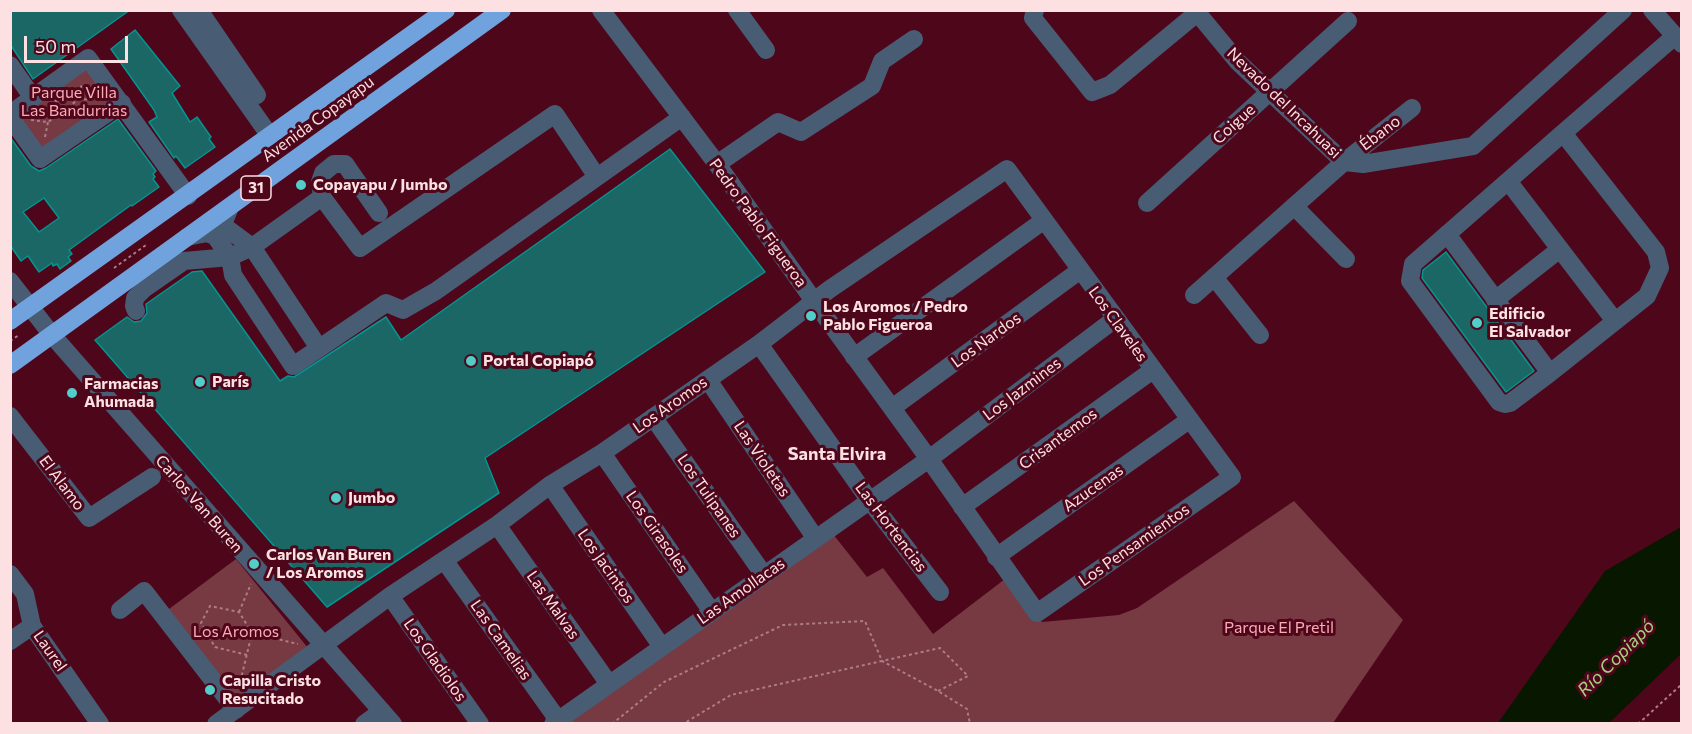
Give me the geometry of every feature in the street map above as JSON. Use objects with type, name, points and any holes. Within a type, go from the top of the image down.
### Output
[{"type":"highway","name":"Avenida Copayapu","points":[[10,321],[393,48],[425,16],[446,10]]},
{"type":"highway","name":"Avenida Copayapu","points":[[10,365],[502,10]]},
{"type":"highway","points":[[393,48],[412,75]]},
{"type":"street","points":[[181,10],[275,132]]},
{"type":"street","points":[[199,10],[275,132]]},
{"type":"street","name":"Pedro Pablo Figueroa","points":[[601,10],[717,164],[1037,613]]},
{"type":"street","points":[[736,10],[766,51]]},
{"type":"street","points":[[1035,10],[1033,18],[1092,92],[1110,85],[1196,12]]},
{"type":"street","name":"Nevado del Incahuasi","points":[[1196,12],[1238,62],[1344,162],[1363,164],[1473,146],[1623,10]]},
{"type":"street","points":[[1563,133],[1656,252],[1660,268],[1647,296],[1550,373],[1510,403],[1505,404],[1499,402],[1410,281],[1413,264],[1563,133],[1678,40],[1652,10]]},
{"type":"street","name":"Coigue","points":[[1147,203],[1348,21]]},
{"type":"street","points":[[717,164],[778,122],[801,132],[872,86],[882,61],[914,39]]},
{"type":"street","points":[[122,103],[40,159],[14,116],[40,93],[88,58],[122,103],[188,196]]},
{"type":"street","points":[[10,65],[40,93]]},
{"type":"street","name":"Ébano","points":[[1194,294],[1344,162],[1412,108]]},
{"type":"street","points":[[379,213],[345,164],[334,164],[323,173],[320,182],[322,196],[360,248],[555,114],[597,177]]},
{"type":"street","points":[[187,237],[207,233],[215,236],[230,257],[232,275],[293,366],[386,303],[403,310],[436,291],[682,117]]},
{"type":"street","name":"Los Aromos","points":[[216,723],[390,596],[497,525],[550,485],[602,453],[708,380],[814,301],[1007,169]]},
{"type":"street","name":"Los Claveles","points":[[1007,169],[1079,271],[1232,477]]},
{"type":"street","points":[[1508,181],[1616,321]]},
{"type":"street","points":[[136,311],[135,298],[145,288],[184,261],[230,257],[252,247],[322,196]]},
{"type":"street","points":[[1294,206],[1346,259]]},
{"type":"street","points":[[230,207],[224,222],[225,227],[252,247],[319,348]]},
{"type":"street","points":[[854,357],[1043,221]]},
{"type":"street","points":[[1447,234],[1550,373]]},
{"type":"street","points":[[1495,300],[1560,249]]},
{"type":"street","name":"Los Nardos","points":[[892,408],[1079,271]]},
{"type":"street","points":[[1214,277],[1260,334]]},
{"type":"street","name":"Carlos Van Buren","points":[[10,281],[52,335],[387,717]]},
{"type":"street","name":"Los Jazmines","points":[[929,459],[1115,319]]},
{"type":"street","name":"Las Hortencias","points":[[759,344],[870,501],[940,592]]},
{"type":"street","name":"Crisantemos","points":[[962,507],[1153,370]]},
{"type":"street","name":"Las Violetas","points":[[708,380],[816,539]]},
{"type":"street","name":"El Alamo","points":[[10,416],[89,519],[152,477]]},
{"type":"street","name":"Los Tulipanes","points":[[653,417],[764,575]]},
{"type":"street","name":"Azucenas","points":[[996,557],[1189,420]]},
{"type":"street","name":"Los Girasoles","points":[[602,453],[712,612]]},
{"type":"street","name":"Las Amollacas","points":[[556,722],[929,459]]},
{"type":"street","name":"Los Pensamientos","points":[[1037,613],[1232,477]]},
{"type":"street","name":"Los Jacintos","points":[[550,485],[662,647]]},
{"type":"street","name":"Las Malvas","points":[[497,525],[609,684]]},
{"type":"street","name":"Las Camelias","points":[[444,560],[556,722]]},
{"type":"street","name":"Laurel","points":[[10,574],[25,594],[32,626],[100,723]]},
{"type":"street","points":[[120,610],[144,591],[236,710]]},
{"type":"street","name":"Los Gladiolos","points":[[390,596],[480,723]]},
{"type":"street","points":[[10,641],[32,626]]},
{"type":"street","points":[[364,723],[387,717]]},
{"type":"path","points":[[14,116],[48,122],[64,112],[78,99],[88,58]]},
{"type":"path","points":[[40,93],[64,112],[79,132]]},
{"type":"path","points":[[239,612],[253,581]]},
{"type":"path","points":[[238,689],[247,655],[252,633],[239,612],[210,606],[201,623],[215,646],[247,655]]},
{"type":"path","points":[[612,723],[664,682],[783,626],[865,621],[882,661],[967,709],[970,723]]},
{"type":"path","points":[[252,633],[300,644]]},
{"type":"path","points":[[294,635],[300,644]]},
{"type":"path","points":[[292,651],[300,644]]},
{"type":"path","points":[[208,651],[215,646]]},
{"type":"path","points":[[683,723],[731,695],[940,648],[968,676],[938,691]]},
{"type":"path","points":[[1638,723],[1682,684]]},
{"type":"green space","name":"Parque Villa Las Bandurrias","points":[[85,66],[111,102],[41,153],[15,117]]},
{"type":"green space","name":"Parque El Pretil","points":[[1294,501],[1403,620],[1333,723],[565,724],[833,534],[867,577],[883,568],[933,634],[1005,579],[1042,622],[1119,615],[1137,608]]},
{"type":"green space","name":"Los Aromos","points":[[236,559],[308,648],[235,704],[165,612]]},
{"type":"water","name":"Río Copiapó","points":[[1681,527],[1681,654],[1609,723],[1498,723],[1605,571]]},
{"type":"building","points":[[10,10],[130,10],[33,79],[10,44]]},
{"type":"building","points":[[135,30],[180,86],[172,93],[190,122],[197,117],[215,147],[185,168],[176,156],[174,158],[149,122],[157,117],[154,110],[111,49]]},
{"type":"building","points":[[118,119],[156,171],[153,179],[159,187],[69,250],[72,254],[68,257],[71,261],[60,269],[57,264],[53,266],[52,263],[39,272],[28,256],[21,261],[10,245],[10,137],[31,166],[39,171]],"holes":[[[44,198],[59,218],[39,232],[23,212]]]},
{"type":"building","name":"Portal Copiapó","points":[[670,149],[765,272],[485,458],[499,493],[327,607],[95,340],[127,317],[134,322],[141,321],[147,313],[146,304],[192,272],[202,271],[280,381],[288,376],[294,377],[386,317],[401,340]]},
{"type":"building","name":"Edificio El Salvador","points":[[1446,252],[1534,371],[1506,392],[1422,278],[1423,270]]},
{"type":"place","name":"Copayapu / Jumbo","points":[[301,185]]},
{"type":"place","name":"Los Aromos / Pedro Pablo Figueroa","points":[[811,316]]},
{"type":"place","name":"Edificio El Salvador","points":[[1477,323]]},
{"type":"place","name":"Portal Copiapó","points":[[471,361]]},
{"type":"place","name":"París","points":[[200,382]]},
{"type":"place","name":"Farmacias Ahumada","points":[[72,393]]},
{"type":"place","name":"Jumbo","points":[[336,498]]},
{"type":"place","name":"Carlos Van Buren / Los Aromos","points":[[254,564]]},
{"type":"place","name":"Capilla Cristo Resucitado","points":[[210,690]]},
{"type":"district","name":"Santa Elvira","points":[[837,454]]}]
